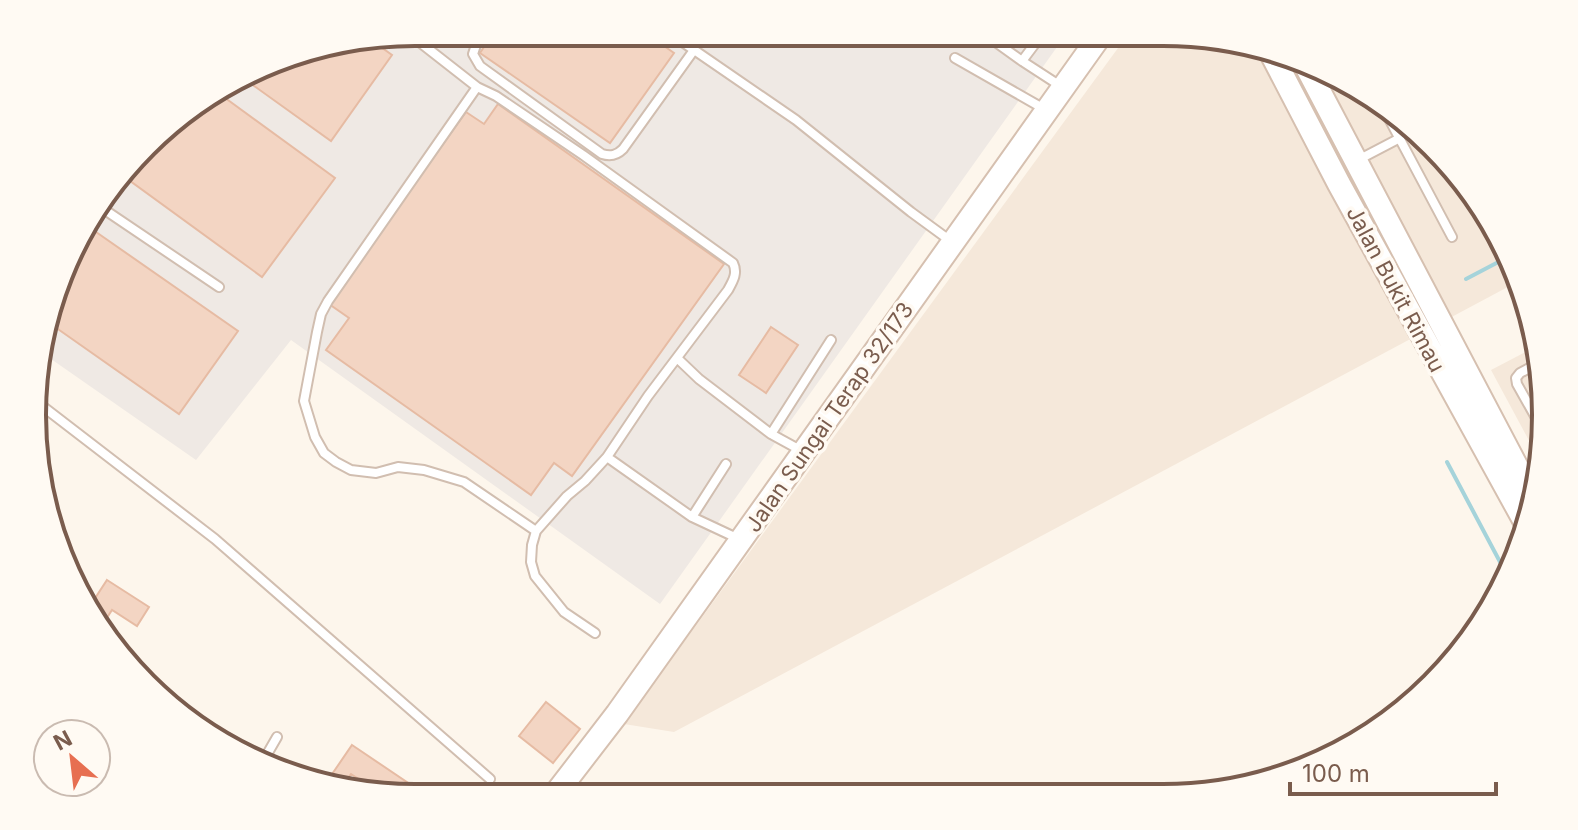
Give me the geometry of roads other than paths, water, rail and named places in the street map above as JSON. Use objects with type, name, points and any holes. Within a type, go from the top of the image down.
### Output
[{"type":"street","name":"Jalan Sungai Terap 32/173","points":[[563,784],[617,714],[1093,46]]},
{"type":"street","name":"Jalan Bukit Rimau","points":[[1277,64],[1368,238],[1519,511]]},
{"type":"street","name":"Jalan Bukit Rimau","points":[[1312,78],[1526,484]]},
{"type":"lane","points":[[425,46],[477,87],[496,96],[733,263],[735,268],[728,290],[648,396],[607,457],[536,531],[531,562],[535,576],[564,612],[595,633]]},
{"type":"lane","points":[[476,46],[473,54],[480,66],[609,156],[623,149],[694,50]]},
{"type":"lane","points":[[688,46],[796,120],[953,242]]},
{"type":"lane","points":[[1003,46],[1063,88]]},
{"type":"lane","points":[[1022,61],[1033,46]]},
{"type":"lane","points":[[955,58],[1047,110]]},
{"type":"lane","points":[[477,87],[328,301],[321,314],[304,401],[315,437],[324,453],[336,462],[351,470],[376,473],[398,467],[424,470],[464,482],[536,531]]},
{"type":"lane","points":[[1394,127],[1452,237]]},
{"type":"lane","points":[[1356,161],[1400,138]]},
{"type":"lane","points":[[107,211],[219,287]]},
{"type":"lane","points":[[771,434],[831,340]]},
{"type":"lane","points":[[677,358],[699,379],[771,434],[804,452]]},
{"type":"lane","points":[[1529,368],[1516,378],[1531,409]]},
{"type":"lane","points":[[46,409],[215,539],[490,779]]},
{"type":"lane","points":[[607,457],[692,517],[741,540]]},
{"type":"lane","points":[[692,517],[726,464]]},
{"type":"lane","points":[[268,753],[277,737]]},
{"type":"waterway","points":[[1466,279],[1499,262]]},
{"type":"waterway","points":[[1447,462],[1501,563]]}]
